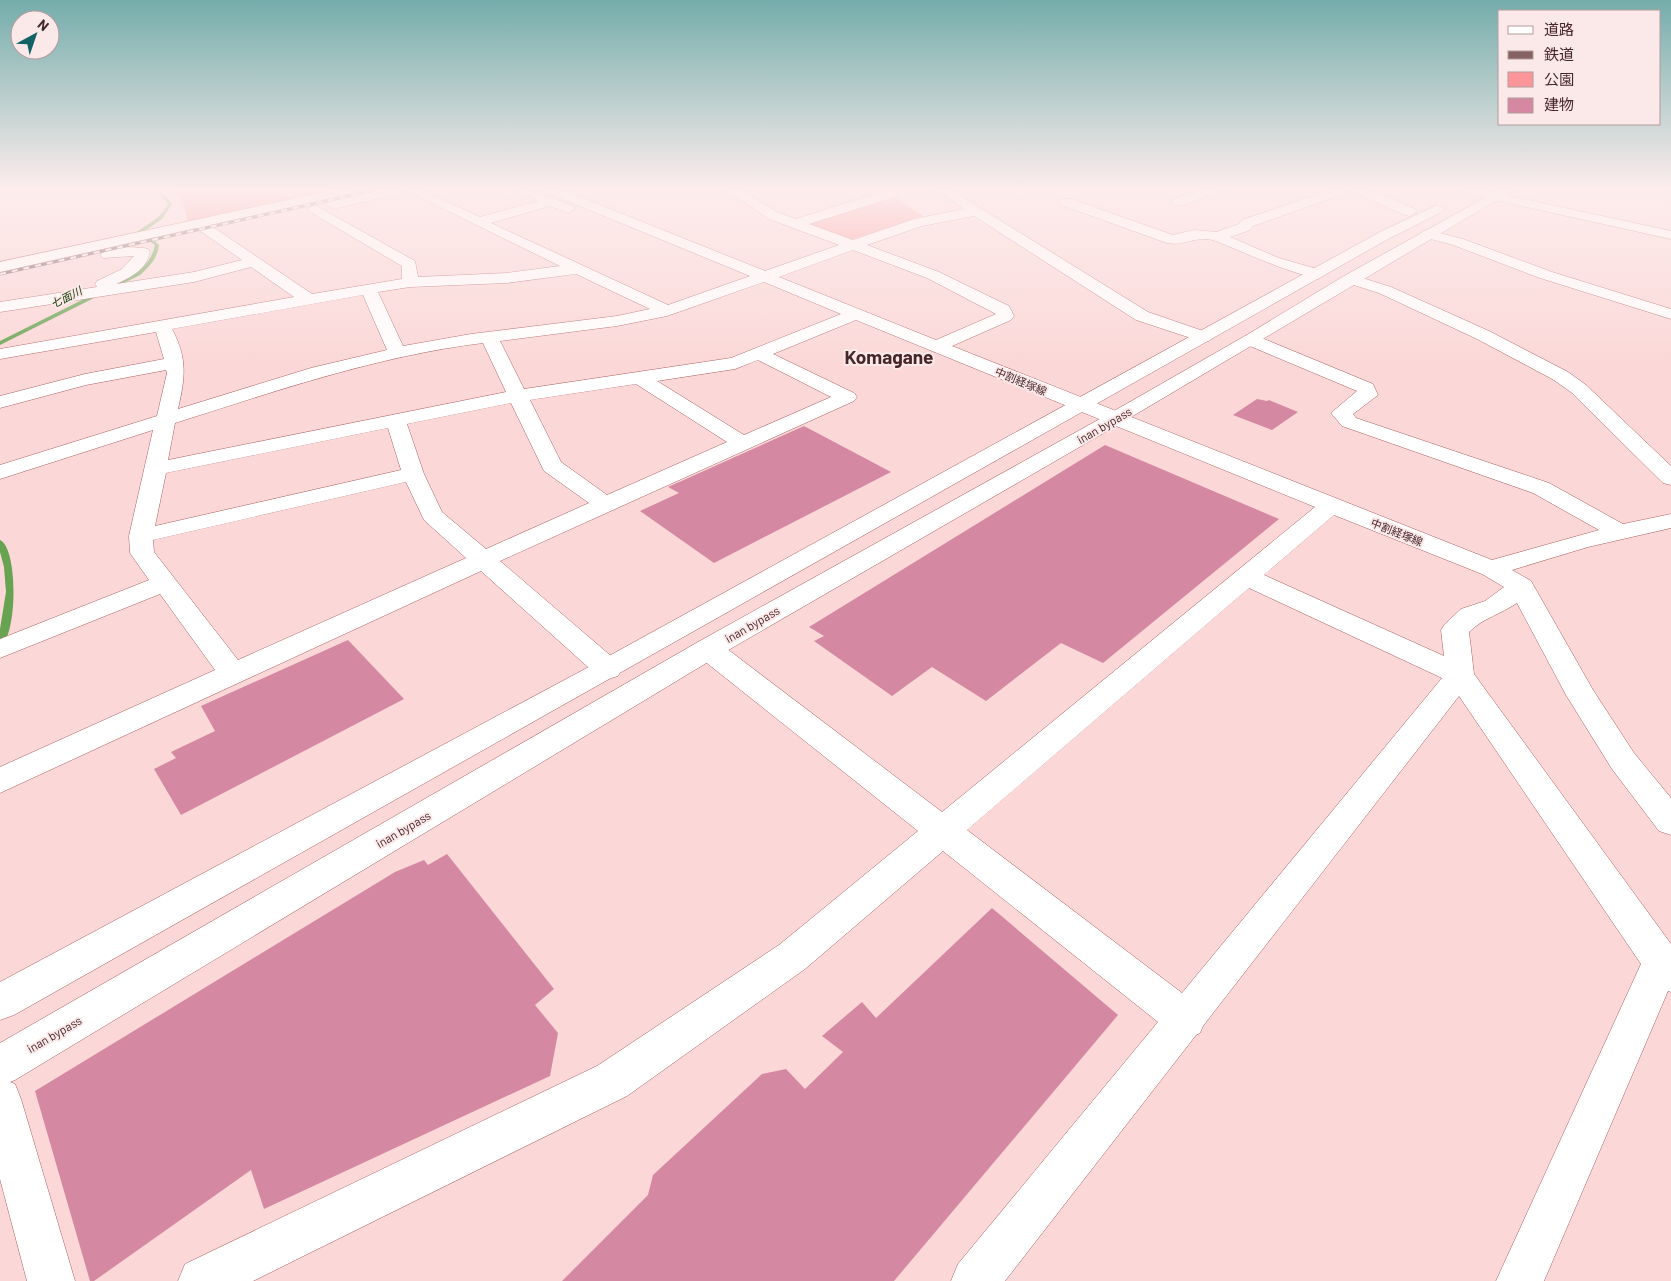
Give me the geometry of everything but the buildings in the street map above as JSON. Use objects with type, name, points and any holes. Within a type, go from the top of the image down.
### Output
[{"type":"main road","points":[[0,267],[77,250]]},
{"type":"main road","points":[[236,250],[309,300]]},
{"type":"main road","points":[[385,250],[410,264],[410,282]]},
{"type":"main road","points":[[537,250],[667,311]]},
{"type":"main road","name":"中割経塚線","points":[[701,250],[1114,419],[1490,569],[1522,588]]},
{"type":"main road","points":[[0,472],[318,372],[396,353],[490,337],[617,321],[667,311],[841,250]]},
{"type":"main road","points":[[867,250],[933,275],[1003,310],[1005,316],[938,346]]},
{"type":"main road","points":[[1039,250],[1142,316],[1203,337]]},
{"type":"main road","points":[[1247,250],[1274,261],[1318,274]]},
{"type":"main road","points":[[0,1002],[608,670],[1360,250]]},
{"type":"main road","name":"inan bypass","points":[[0,1066],[708,649],[1114,419],[1251,340],[1401,250]]},
{"type":"main road","points":[[1479,250],[1546,275],[1671,314]]},
{"type":"main road","points":[[0,280],[120,253],[143,252],[139,264],[87,294]]},
{"type":"main road","points":[[0,307],[194,277],[253,262]]},
{"type":"main road","points":[[0,354],[410,282],[507,278],[577,269]]},
{"type":"main road","points":[[1350,279],[1385,290],[1483,335],[1561,376],[1579,389],[1671,478]]},
{"type":"main road","points":[[369,290],[396,353]]},
{"type":"main road","points":[[1652,308],[1671,296]]},
{"type":"main road","points":[[154,470],[518,396],[735,363],[858,313]]},
{"type":"main road","points":[[162,326],[169,340],[174,363],[175,382],[140,536],[142,553],[234,675]]},
{"type":"main road","points":[[490,337],[552,466],[605,504]]},
{"type":"main road","points":[[1251,340],[1366,388],[1368,395],[1341,413],[1349,422],[1541,488],[1618,531]]},
{"type":"main road","points":[[0,781],[605,504],[846,397],[759,354]]},
{"type":"main road","points":[[0,402],[99,377],[174,363]]},
{"type":"main road","points":[[640,378],[742,443]]},
{"type":"main road","points":[[396,422],[413,474],[432,515],[608,670]]},
{"type":"main road","points":[[140,536],[413,474]]},
{"type":"main road","points":[[202,1281],[612,1080],[792,957],[1330,506]]},
{"type":"main road","points":[[1490,569],[1559,546],[1618,531],[1671,521]]},
{"type":"main road","points":[[1247,577],[1460,675]]},
{"type":"main road","points":[[9,646],[165,583]]},
{"type":"main road","points":[[1520,1281],[1666,967],[1460,675],[1455,630],[1470,615],[1494,607],[1522,588],[1581,695],[1623,761],[1671,822]]},
{"type":"main road","points":[[708,649],[1186,1020]]},
{"type":"main road","points":[[975,1281],[1186,1020],[1460,675]]},
{"type":"main road","points":[[0,1099],[51,1281]]},
{"type":"waterway","name":"七面川","points":[[0,343],[138,274],[151,262],[156,250]]},
{"type":"waterway","name":"七面川","points":[[0,542],[5,554],[10,579],[7,618],[0,643]]},
{"type":"railway","points":[[0,274],[108,250]]},
{"type":"district","name":"Komagane","points":[[889,356]]}]
